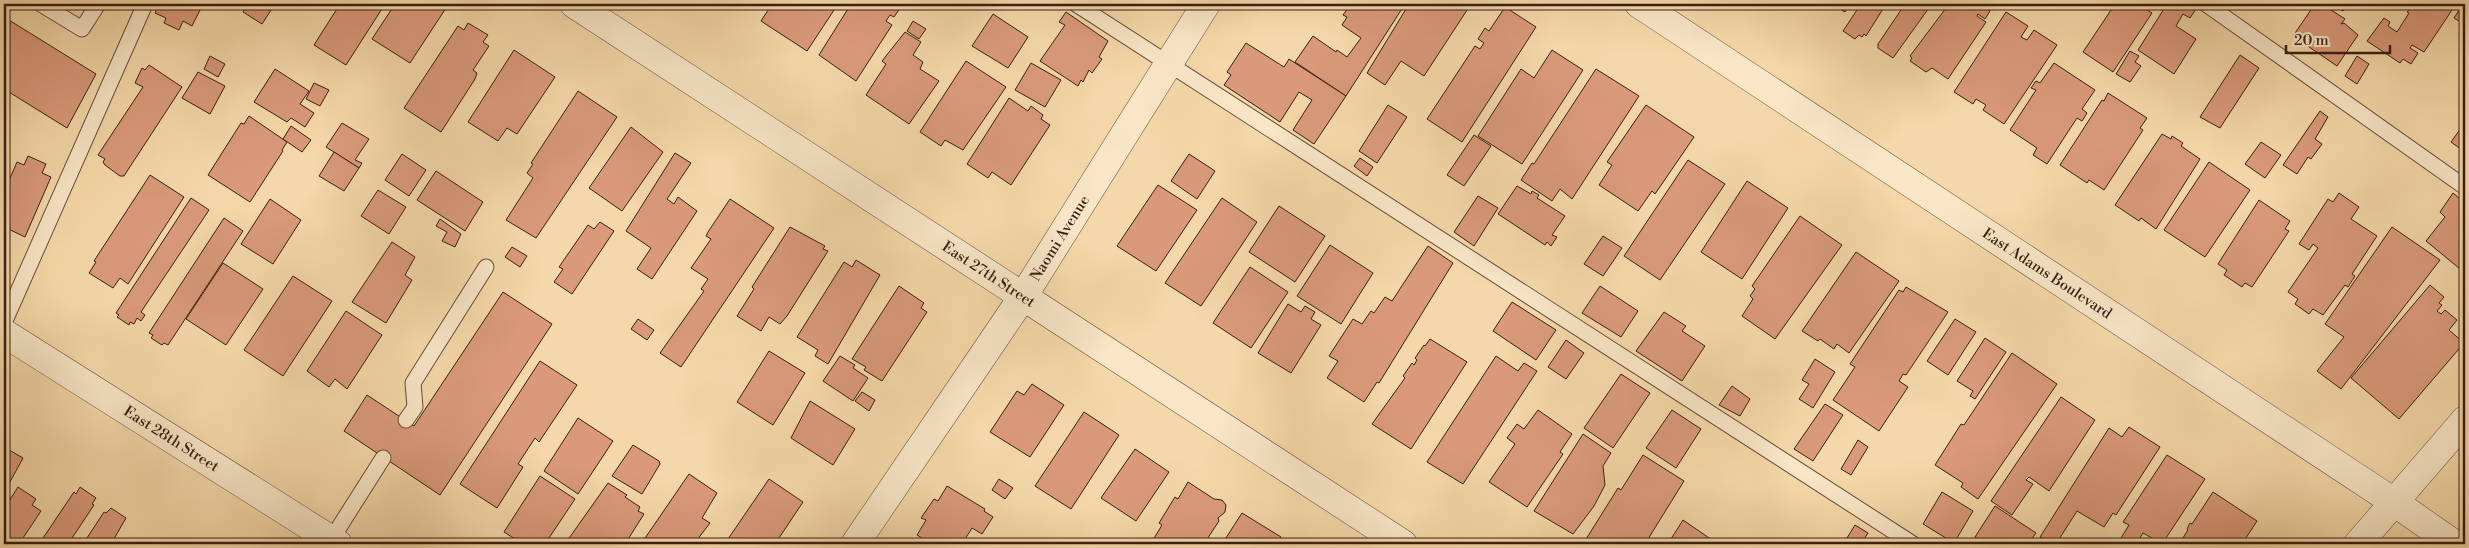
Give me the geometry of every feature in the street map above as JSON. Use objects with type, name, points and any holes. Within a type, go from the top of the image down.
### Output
[{"type":"street","name":"East 27th Street","points":[[574,4],[1024,295],[1403,544]]},
{"type":"street","name":"Naomi Avenue","points":[[855,544],[1024,295],[1206,4]]},
{"type":"street","name":"East Adams Boulevard","points":[[1639,4],[2394,502],[2454,544]]},
{"type":"street","name":"East 28th Street","points":[[4,333],[335,542]]},
{"type":"street","points":[[2358,544],[2465,420]]},
{"type":"lane","points":[[41,4],[82,29],[98,4]]},
{"type":"lane","points":[[4,323],[145,4]]},
{"type":"lane","points":[[1076,4],[1913,544]]},
{"type":"lane","points":[[2206,4],[2465,187]]},
{"type":"lane","points":[[406,420],[415,406],[414,383],[486,267]]},
{"type":"lane","points":[[335,542],[383,458]]},
{"type":"building","points":[[159,4],[203,4],[192,26],[183,21],[179,30],[164,23],[166,18],[155,13]]},
{"type":"building","points":[[248,4],[275,4],[262,24],[243,12]]},
{"type":"building","points":[[340,4],[385,4],[346,65],[314,45]]},
{"type":"building","points":[[395,4],[440,4],[446,8],[410,63],[372,39]]},
{"type":"building","points":[[772,4],[838,4],[807,51],[761,21]]},
{"type":"building","points":[[851,4],[898,4],[896,6],[900,8],[894,17],[890,15],[886,21],[892,25],[856,81],[819,55]]},
{"type":"building","points":[[1351,4],[1405,4],[1346,96],[1295,62],[1313,36],[1336,52],[1337,50],[1347,57],[1361,38],[1342,25],[1347,17],[1343,15]]},
{"type":"building","points":[[1409,4],[1471,4],[1424,76],[1401,61],[1385,85],[1367,73]]},
{"type":"building","points":[[1832,4],[1850,4],[1845,12]]},
{"type":"building","points":[[1861,4],[1886,4],[1866,36],[1864,34],[1862,37],[1859,35],[1855,39],[1843,31]]},
{"type":"building","points":[[1905,4],[1931,5],[1893,58],[1878,48],[1878,44]]},
{"type":"building","points":[[1949,4],[1971,4],[1976,7],[1979,4],[1990,11],[1985,19],[1978,14],[1977,16],[1986,22],[1948,79],[1932,68],[1926,72],[1910,61],[1912,58],[1910,56]]},
{"type":"building","points":[[2115,4],[2138,4],[2152,13],[2113,72],[2083,52]]},
{"type":"building","points":[[2167,4],[2194,4],[2198,6],[2190,18],[2183,14],[2176,26],[2196,39],[2174,74],[2138,50]]},
{"type":"building","points":[[2315,4],[2322,4],[2345,19],[2341,24],[2344,23],[2358,35],[2337,66],[2293,36]]},
{"type":"building","points":[[2331,4],[2348,4],[2343,11]]},
{"type":"building","points":[[2415,4],[2456,4],[2424,52],[2412,45],[2410,48],[2418,53],[2411,64],[2403,59],[2400,63],[2367,41],[2384,18],[2390,22],[2388,26],[2397,32],[2409,13],[2407,12]]},
{"type":"building","points":[[2463,4],[2465,4],[2465,25],[2454,18]]},
{"type":"building","points":[[1505,7],[1536,27],[1462,142],[1427,119],[1475,46],[1480,49],[1484,43],[1478,39],[1485,28],[1489,31]]},
{"type":"building","points":[[1066,12],[1108,41],[1099,57],[1102,59],[1092,73],[1089,70],[1083,82],[1081,80],[1078,86],[1040,61],[1065,25],[1059,22]]},
{"type":"building","points":[[2006,12],[2028,26],[2021,37],[2027,40],[2034,30],[2057,45],[2004,124],[1983,110],[1986,105],[1976,99],[1973,104],[1954,92]]},
{"type":"building","points":[[993,14],[1028,37],[1008,68],[972,46]]},
{"type":"building","points":[[4,17],[96,74],[67,128],[4,89]]},
{"type":"building","points":[[913,21],[926,29],[919,39],[907,31]]},
{"type":"building","points":[[468,23],[488,35],[483,42],[489,46],[473,70],[477,73],[475,79],[441,132],[404,108],[458,26],[464,30]]},
{"type":"building","points":[[905,32],[921,42],[913,55],[923,62],[920,69],[939,81],[909,124],[866,95],[886,64],[882,61]]},
{"type":"building","points":[[1246,43],[1284,67],[1289,59],[1346,96],[1314,144],[1293,130],[1312,100],[1299,92],[1280,122],[1224,85],[1231,75],[1227,72]]},
{"type":"building","points":[[514,50],[555,77],[517,134],[507,128],[498,141],[468,122]]},
{"type":"building","points":[[1552,50],[1583,70],[1522,164],[1478,136],[1521,69],[1534,78]]},
{"type":"building","points":[[2130,51],[2139,56],[2135,62],[2141,66],[2130,82],[2116,74]]},
{"type":"building","points":[[2240,55],[2259,68],[2220,128],[2200,117]]},
{"type":"building","points":[[210,56],[225,64],[218,77],[204,69]]},
{"type":"building","points":[[2357,56],[2369,64],[2357,84],[2345,76]]},
{"type":"building","points":[[966,61],[1006,87],[963,150],[945,140],[941,146],[920,132]]},
{"type":"building","points":[[1031,63],[1061,80],[1045,107],[1015,90]]},
{"type":"building","points":[[2054,63],[2095,90],[2082,109],[2087,113],[2082,121],[2077,118],[2047,164],[2033,155],[2037,148],[2010,130],[2036,90],[2031,88],[2036,81],[2040,83]]},
{"type":"building","points":[[149,65],[182,87],[124,176],[120,176],[105,165],[103,162],[105,159],[98,155],[143,87],[135,83],[142,68],[145,70]]},
{"type":"building","points":[[275,69],[309,91],[300,104],[314,113],[305,127],[291,118],[287,122],[254,102]]},
{"type":"building","points":[[1596,69],[1639,96],[1572,199],[1560,189],[1552,201],[1521,180],[1532,163],[1534,164]]},
{"type":"building","points":[[198,72],[225,86],[210,114],[182,98]]},
{"type":"building","points":[[314,83],[329,90],[320,106],[306,99]]},
{"type":"building","points":[[578,91],[617,117],[536,238],[506,220],[533,178],[527,173],[533,164],[531,163]]},
{"type":"building","points":[[2108,93],[2147,118],[2140,128],[2143,130],[2104,190],[2089,180],[2087,183],[2060,165]]},
{"type":"building","points":[[1009,98],[1028,111],[1031,106],[1043,115],[1041,119],[1050,125],[1011,185],[992,172],[988,178],[967,164]]},
{"type":"building","points":[[1388,105],[1407,117],[1377,163],[1359,151]]},
{"type":"building","points":[[1646,105],[1694,137],[1655,194],[1652,191],[1638,211],[1599,185],[1612,165],[1607,162]]},
{"type":"building","points":[[2320,111],[2328,117],[2315,139],[2322,144],[2311,159],[2308,157],[2297,174],[2283,165]]},
{"type":"building","points":[[249,116],[287,142],[250,202],[208,175],[241,123],[244,124]]},
{"type":"building","points":[[342,123],[369,139],[355,160],[362,163],[359,168],[326,147]]},
{"type":"building","points":[[2465,124],[2465,152],[2451,142]]},
{"type":"building","points":[[291,126],[311,140],[302,152],[283,139]]},
{"type":"building","points":[[631,127],[663,152],[622,211],[589,188]]},
{"type":"building","points":[[2162,134],[2171,139],[2172,136],[2183,143],[2181,146],[2200,159],[2156,229],[2141,218],[2139,221],[2115,205]]},
{"type":"building","points":[[1474,135],[1491,146],[1464,186],[1447,175]]},
{"type":"building","points":[[2261,142],[2281,155],[2265,178],[2245,164]]},
{"type":"building","points":[[334,152],[359,168],[344,191],[319,176]]},
{"type":"building","points":[[675,153],[691,163],[667,199],[674,204],[678,197],[697,211],[652,279],[637,269],[651,248],[626,231]]},
{"type":"building","points":[[402,154],[426,170],[409,196],[385,180]]},
{"type":"building","points":[[1189,154],[1215,171],[1197,199],[1171,181]]},
{"type":"building","points":[[28,156],[46,164],[42,173],[51,177],[25,237],[4,227],[4,192],[17,162],[24,165]]},
{"type":"building","points":[[1360,158],[1373,167],[1367,176],[1354,166]]},
{"type":"building","points":[[1688,160],[1725,184],[1660,280],[1624,256]]},
{"type":"building","points":[[2209,162],[2250,190],[2205,257],[2164,230]]},
{"type":"building","points":[[436,171],[483,202],[465,231],[417,200]]},
{"type":"building","points":[[150,175],[184,197],[128,284],[120,278],[113,288],[89,273],[96,262],[94,261]]},
{"type":"building","points":[[1747,181],[1788,208],[1742,279],[1701,252]]},
{"type":"building","points":[[1158,185],[1197,210],[1156,271],[1117,246]]},
{"type":"building","points":[[1517,186],[1531,194],[1532,191],[1539,195],[1537,198],[1565,216],[1552,235],[1557,237],[1551,246],[1547,242],[1545,245],[1498,214]]},
{"type":"building","points":[[378,190],[406,207],[389,234],[361,216]]},
{"type":"building","points":[[2339,193],[2359,207],[2351,219],[2377,236],[2352,274],[2355,276],[2348,287],[2345,285],[2323,315],[2313,309],[2309,314],[2295,304],[2298,299],[2288,292],[2318,248],[2313,244],[2309,250],[2299,244],[2328,199],[2333,202]]},
{"type":"building","points":[[2453,193],[2465,203],[2465,273],[2426,241],[2445,217],[2440,212]]},
{"type":"building","points":[[1478,196],[1498,208],[1474,246],[1454,232]]},
{"type":"building","points":[[191,198],[209,210],[141,312],[145,315],[141,321],[137,318],[134,324],[130,322],[129,325],[117,317],[119,315],[116,313]]},
{"type":"building","points":[[1222,198],[1257,222],[1201,306],[1165,283]]},
{"type":"building","points":[[270,199],[301,220],[273,264],[241,244]]},
{"type":"building","points":[[730,199],[774,228],[681,367],[660,353],[704,291],[701,289],[708,279],[691,268],[711,239],[706,236]]},
{"type":"building","points":[[2259,200],[2290,221],[2285,229],[2289,231],[2252,287],[2245,283],[2242,287],[2224,275],[2227,270],[2218,264]]},
{"type":"building","points":[[1279,206],[1325,236],[1295,282],[1249,252]]},
{"type":"building","points":[[1800,216],[1842,245],[1775,339],[1742,316],[1753,299],[1750,296],[1755,289],[1752,286]]},
{"type":"building","points":[[224,218],[243,231],[168,345],[164,343],[162,345],[151,338],[153,335],[149,333]]},
{"type":"building","points":[[440,219],[461,234],[455,247],[442,241],[447,232],[436,226]]},
{"type":"building","points":[[600,222],[614,231],[572,294],[554,282],[563,269],[559,267],[588,225],[594,229]]},
{"type":"building","points":[[790,227],[825,246],[823,249],[828,251],[787,316],[780,324],[769,317],[761,331],[737,316],[754,289],[752,287]]},
{"type":"building","points":[[2392,227],[2440,260],[2341,389],[2317,371],[2344,337],[2325,324]]},
{"type":"building","points":[[1603,236],[1622,248],[1603,276],[1584,264]]},
{"type":"building","points":[[392,242],[415,257],[405,275],[412,280],[386,323],[352,302]]},
{"type":"building","points":[[1330,245],[1373,273],[1341,324],[1297,296]]},
{"type":"building","points":[[1428,246],[1453,263],[1379,383],[1377,382],[1364,402],[1327,378],[1338,361],[1329,356],[1353,319],[1362,324],[1371,311],[1374,313],[1385,297],[1392,301]]},
{"type":"building","points":[[512,247],[527,256],[520,267],[505,257]]},
{"type":"building","points":[[1856,252],[1899,281],[1849,353],[1837,344],[1834,349],[1820,339],[1818,341],[1802,331]]},
{"type":"building","points":[[856,260],[880,275],[828,364],[815,356],[818,350],[797,337],[844,262],[852,267]]},
{"type":"building","points":[[223,263],[263,289],[226,345],[186,319]]},
{"type":"building","points":[[1250,267],[1288,292],[1251,348],[1213,323]]},
{"type":"building","points":[[293,276],[332,301],[283,376],[244,350]]},
{"type":"building","points":[[2430,285],[2444,297],[2439,303],[2442,305],[2437,311],[2441,314],[2445,310],[2457,320],[2449,330],[2464,343],[2399,419],[2351,378]]},
{"type":"building","points":[[899,286],[924,303],[921,308],[927,312],[882,381],[864,370],[866,367],[852,359]]},
{"type":"building","points":[[1600,286],[1638,311],[1621,337],[1582,313]]},
{"type":"building","points":[[1906,287],[1948,312],[1906,375],[1903,374],[1899,381],[1908,387],[1879,431],[1833,400],[1855,367],[1850,364],[1899,290],[1903,292]]},
{"type":"building","points":[[503,292],[552,324],[440,495],[344,431],[367,395],[414,426]]},
{"type":"building","points":[[1512,302],[1556,330],[1536,360],[1493,331]]},
{"type":"building","points":[[1288,304],[1301,312],[1305,306],[1315,312],[1311,319],[1321,325],[1291,373],[1258,353]]},
{"type":"building","points":[[346,311],[382,335],[347,389],[335,379],[329,387],[307,371]]},
{"type":"building","points":[[1664,312],[1686,326],[1682,331],[1705,346],[1682,381],[1636,351]]},
{"type":"building","points":[[638,319],[654,330],[647,340],[631,329]]},
{"type":"building","points":[[1955,319],[1976,332],[1948,375],[1927,361]]},
{"type":"building","points":[[1985,338],[2006,352],[1975,399],[1970,396],[1973,391],[1957,381]]},
{"type":"building","points":[[1430,339],[1467,362],[1411,449],[1372,424],[1405,378],[1403,376],[1412,363],[1414,365],[1417,360],[1415,358]]},
{"type":"building","points":[[1566,340],[1584,353],[1566,379],[1548,367]]},
{"type":"building","points":[[769,351],[805,373],[773,425],[737,402]]},
{"type":"building","points":[[2012,353],[2057,384],[1978,499],[1961,487],[1963,483],[1935,465],[1961,424],[1964,425]]},
{"type":"building","points":[[840,356],[855,365],[853,368],[868,378],[853,401],[823,381]]},
{"type":"building","points":[[1496,356],[1518,371],[1524,363],[1537,371],[1463,484],[1427,462]]},
{"type":"building","points":[[1815,359],[1835,372],[1813,408],[1799,399],[1809,384],[1802,380]]},
{"type":"building","points":[[540,361],[577,385],[539,442],[535,438],[518,464],[523,467],[497,508],[460,484]]},
{"type":"building","points":[[1621,374],[1650,393],[1613,448],[1584,428]]},
{"type":"building","points":[[1032,384],[1064,405],[1030,457],[990,432],[1017,391],[1024,395]]},
{"type":"building","points":[[1732,386],[1750,399],[1740,416],[1719,405]]},
{"type":"building","points":[[862,392],[875,400],[869,411],[855,401]]},
{"type":"building","points":[[2061,397],[2095,420],[2049,491],[2029,477],[2026,480],[2033,484],[2012,515],[1991,501]]},
{"type":"building","points":[[810,401],[855,429],[833,465],[791,438]]},
{"type":"building","points":[[1825,404],[1843,415],[1813,461],[1794,449]]},
{"type":"building","points":[[1538,410],[1572,434],[1560,452],[1563,454],[1527,507],[1489,482],[1515,444],[1507,438],[1517,424],[1524,429]]},
{"type":"building","points":[[1672,410],[1701,429],[1676,468],[1646,448]]},
{"type":"building","points":[[1084,412],[1119,435],[1071,509],[1035,486]]},
{"type":"building","points":[[578,418],[613,441],[578,494],[544,471]]},
{"type":"building","points":[[2129,427],[2160,447],[2116,515],[2113,513],[2104,527],[2077,511],[2056,544],[2040,537],[2109,428],[2122,437]]},
{"type":"building","points":[[1583,434],[1611,453],[1603,466],[1605,485],[1594,506],[1573,534],[1534,511]]},
{"type":"building","points":[[1858,440],[1868,447],[1851,475],[1841,469]]},
{"type":"building","points":[[633,445],[659,461],[660,464],[642,494],[612,476]]},
{"type":"building","points":[[4,447],[23,458],[4,493]]},
{"type":"building","points":[[1135,449],[1169,472],[1136,521],[1101,498]]},
{"type":"building","points":[[1643,455],[1684,481],[1645,544],[1583,544],[1618,488],[1621,490]]},
{"type":"building","points":[[2167,455],[2205,479],[2162,544],[2143,533],[2136,544],[2131,544],[2121,538],[2129,525],[2123,522]]},
{"type":"building","points":[[689,474],[717,493],[702,518],[710,523],[694,544],[641,544]]},
{"type":"building","points":[[540,476],[575,499],[545,544],[523,544],[504,532]]},
{"type":"building","points":[[769,479],[803,502],[775,544],[716,544],[720,538],[726,542]]},
{"type":"building","points":[[999,479],[1013,488],[1005,499],[992,490]]},
{"type":"building","points":[[1188,482],[1214,499],[1222,500],[1226,505],[1225,512],[1218,518],[1219,521],[1204,544],[1161,544],[1153,540],[1162,525],[1159,523],[1175,497],[1178,499]]},
{"type":"building","points":[[608,483],[627,495],[625,497],[640,507],[638,511],[644,514],[625,544],[565,544]]},
{"type":"building","points":[[947,486],[985,509],[984,511],[993,517],[982,534],[972,528],[962,544],[932,544],[917,535],[926,520],[921,518],[934,499],[938,501]]},
{"type":"building","points":[[18,487],[36,499],[32,505],[41,511],[19,544],[4,544],[4,504],[6,506]]},
{"type":"building","points":[[80,487],[96,498],[92,504],[94,505],[68,544],[39,544],[74,492],[76,494]]},
{"type":"building","points":[[1942,492],[1973,511],[1954,543],[1923,524]]},
{"type":"building","points":[[2213,492],[2257,521],[2242,544],[2179,544],[2190,523],[2192,524]]},
{"type":"building","points":[[1995,506],[2036,533],[2028,544],[1986,544],[1975,537]]},
{"type":"building","points":[[111,508],[126,518],[111,544],[83,544],[104,512],[106,513]]},
{"type":"building","points":[[1242,513],[1281,537],[1276,544],[1222,544]]},
{"type":"building","points":[[1683,520],[1712,540],[1709,544],[1660,544],[1664,539],[1669,542]]},
{"type":"building","points":[[1855,525],[1868,533],[1861,544],[1847,538]]}]
